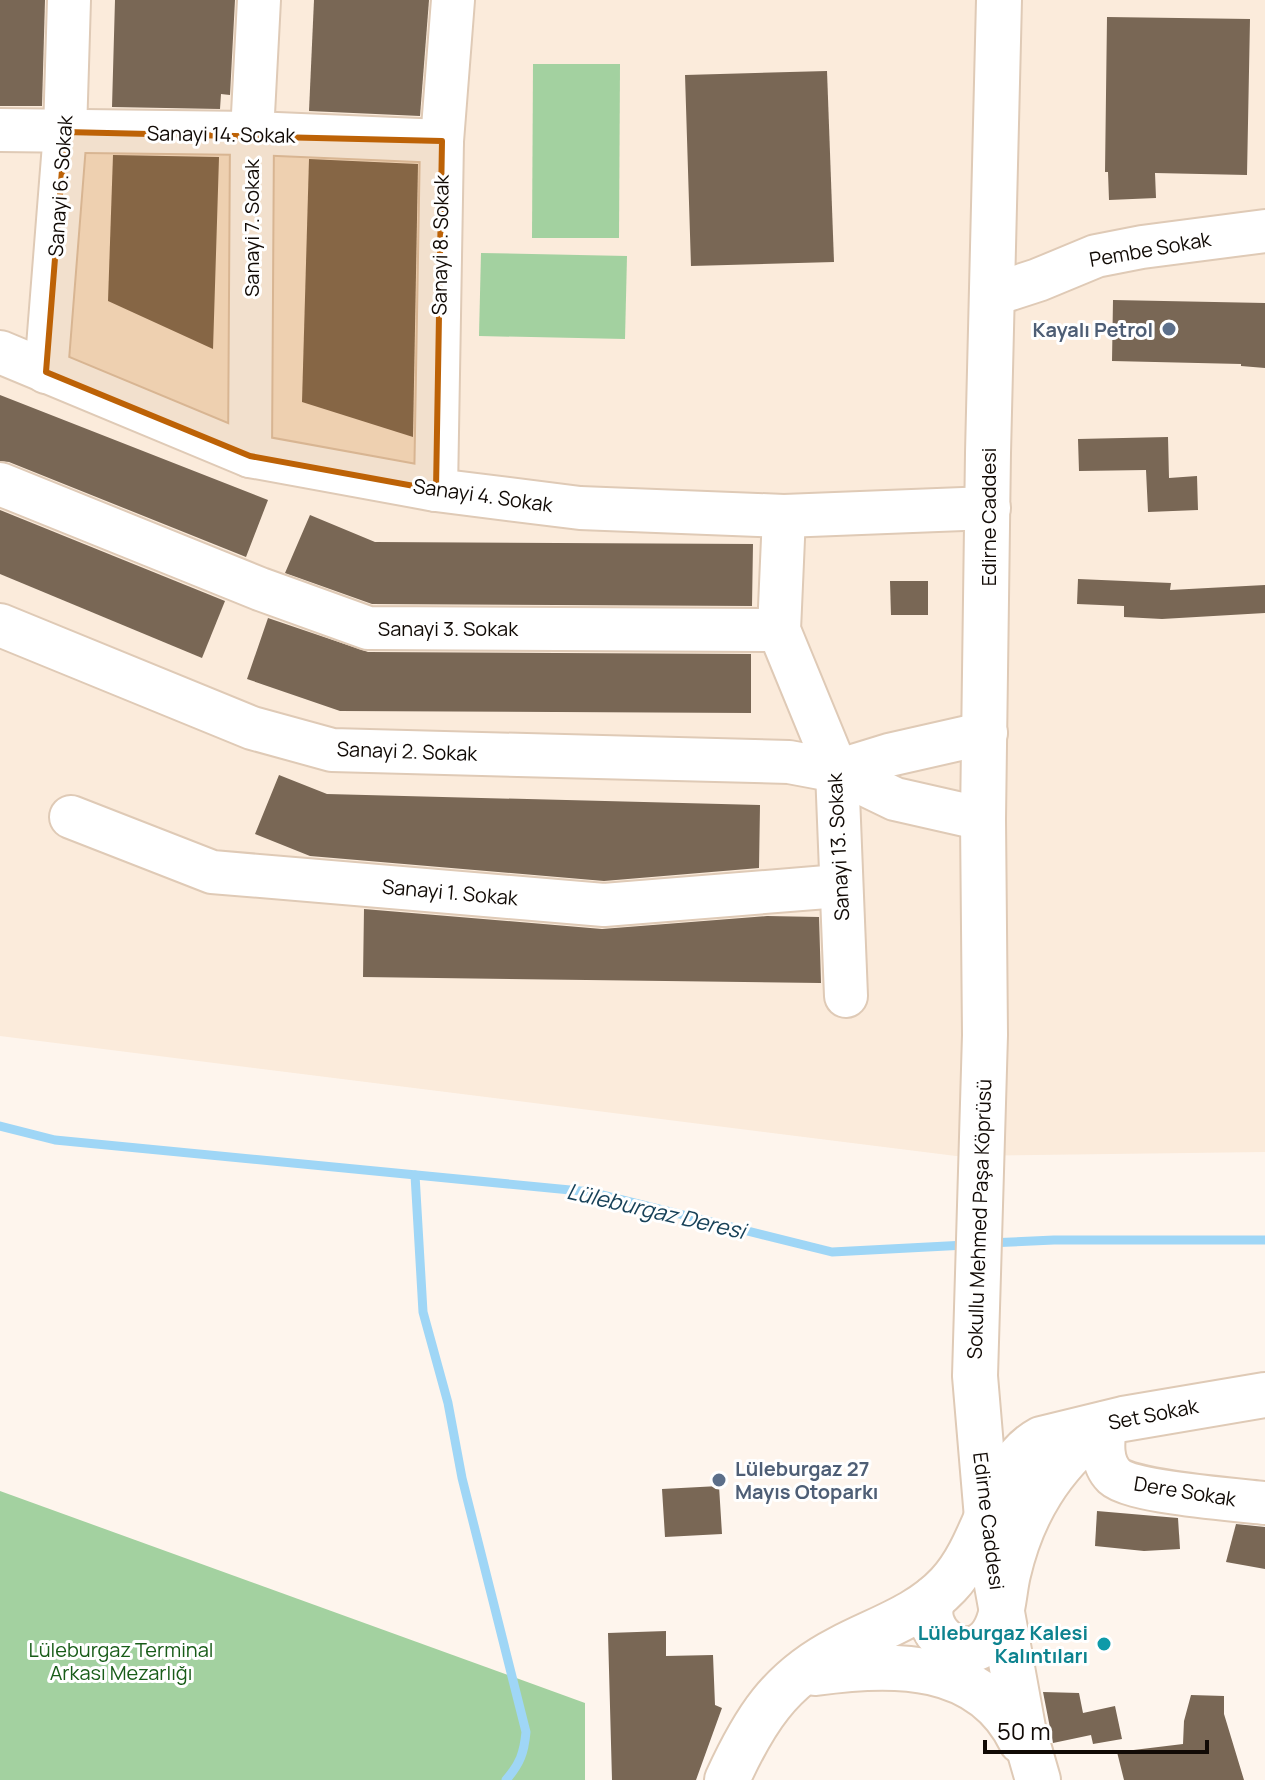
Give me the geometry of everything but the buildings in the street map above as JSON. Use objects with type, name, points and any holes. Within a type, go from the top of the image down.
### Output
[{"type":"main road","name":"Edirne Caddesi","points":[[985,1035],[983,819],[999,0]]},
{"type":"main road","name":"Sokullu Mehmed Paşa Köprüsü","points":[[977,1411],[985,1035]]},
{"type":"main road","name":"Set Sokak","points":[[727,1780],[749,1733],[771,1702],[801,1675],[838,1649],[909,1615],[934,1598],[958,1573],[980,1537],[1016,1459],[1029,1445],[1041,1439],[1105,1423],[1203,1403],[1265,1395]]},
{"type":"main road","name":"Edirne Caddesi","points":[[977,1411],[987,1518],[1001,1611],[1023,1728],[1037,1776]]},
{"type":"main road","name":"Set Sokak","points":[[977,1411],[1008,1434],[1041,1439]]},
{"type":"main road","points":[[934,1598],[930,1613],[934,1628],[944,1641],[959,1648],[971,1649],[988,1641],[1001,1611],[1013,1555],[1032,1503],[1061,1463],[1105,1423]]},
{"type":"main road","points":[[801,1675],[845,1668],[884,1667],[915,1669],[953,1678],[989,1698],[1004,1714],[1017,1733],[1037,1776]]},
{"type":"street","name":"Sanayi 6. Sokak","points":[[46,372],[65,132],[69,0]]},
{"type":"street","name":"Sanayi 7. Sokak","points":[[250,456],[252,133],[259,0]]},
{"type":"street","name":"Sanayi 8. Sokak","points":[[436,490],[442,141],[453,0]]},
{"type":"street","name":"Sanayi 14. Sokak","points":[[0,130],[252,133],[442,141]]},
{"type":"street","name":"Pembe Sokak","points":[[992,295],[1096,256],[1265,231]]},
{"type":"street","name":"Sanayi 4. Sokak","points":[[0,352],[250,456],[436,490],[580,508],[784,516],[989,508]]},
{"type":"street","name":"Sanayi 3. Sokak","points":[[0,484],[260,589],[368,628],[779,630]]},
{"type":"street","name":"Sanayi 13. Sokak","points":[[784,516],[779,630],[837,771],[839,886],[846,996]]},
{"type":"street","name":"Sanayi 2. Sokak","points":[[0,625],[252,728],[332,750],[789,762],[837,771],[895,799],[983,819]]},
{"type":"street","name":"Sanayi 2. Sokak","points":[[837,771],[889,755],[986,733]]},
{"type":"street","name":"Sanayi 1. Sokak","points":[[71,817],[212,872],[604,905],[839,886]]},
{"type":"street","name":"Dere Sokak","points":[[1105,1423],[1103,1447],[1106,1465],[1115,1477],[1143,1487],[1265,1503]]},
{"type":"highlighted area","points":[[65,132],[442,141],[436,490],[250,456],[46,372]]},
{"type":"shaded area","points":[[0,0],[1265,0],[1265,1152],[956,1156],[0,1036]]},
{"type":"green space","points":[[533,64],[620,64],[619,238],[532,238]]},
{"type":"green space","points":[[481,253],[627,256],[625,339],[479,336]]},
{"type":"green space","name":"Lüleburgaz Terminal Arkası Mezarlığı","points":[[0,1491],[585,1703],[585,1780],[0,1780]]},
{"type":"waterway","name":"Lüleburgaz Deresi","points":[[0,1126],[55,1140],[591,1192],[832,1252],[966,1245]]},
{"type":"waterway","points":[[415,1175],[423,1312],[448,1403],[462,1478],[526,1732],[520,1758],[506,1780]]},
{"type":"waterway","name":"Lüleburgaz Deresi","points":[[988,1243],[1265,1240]]},
{"type":"place","name":"Kayalı Petrol","points":[[1169,329]]},
{"type":"place","name":"Lüleburgaz 27 Mayıs Otoparkı","points":[[719,1480]]},
{"type":"place","name":"Lüleburgaz Kalesi Kalıntıları","points":[[1104,1644]]}]
